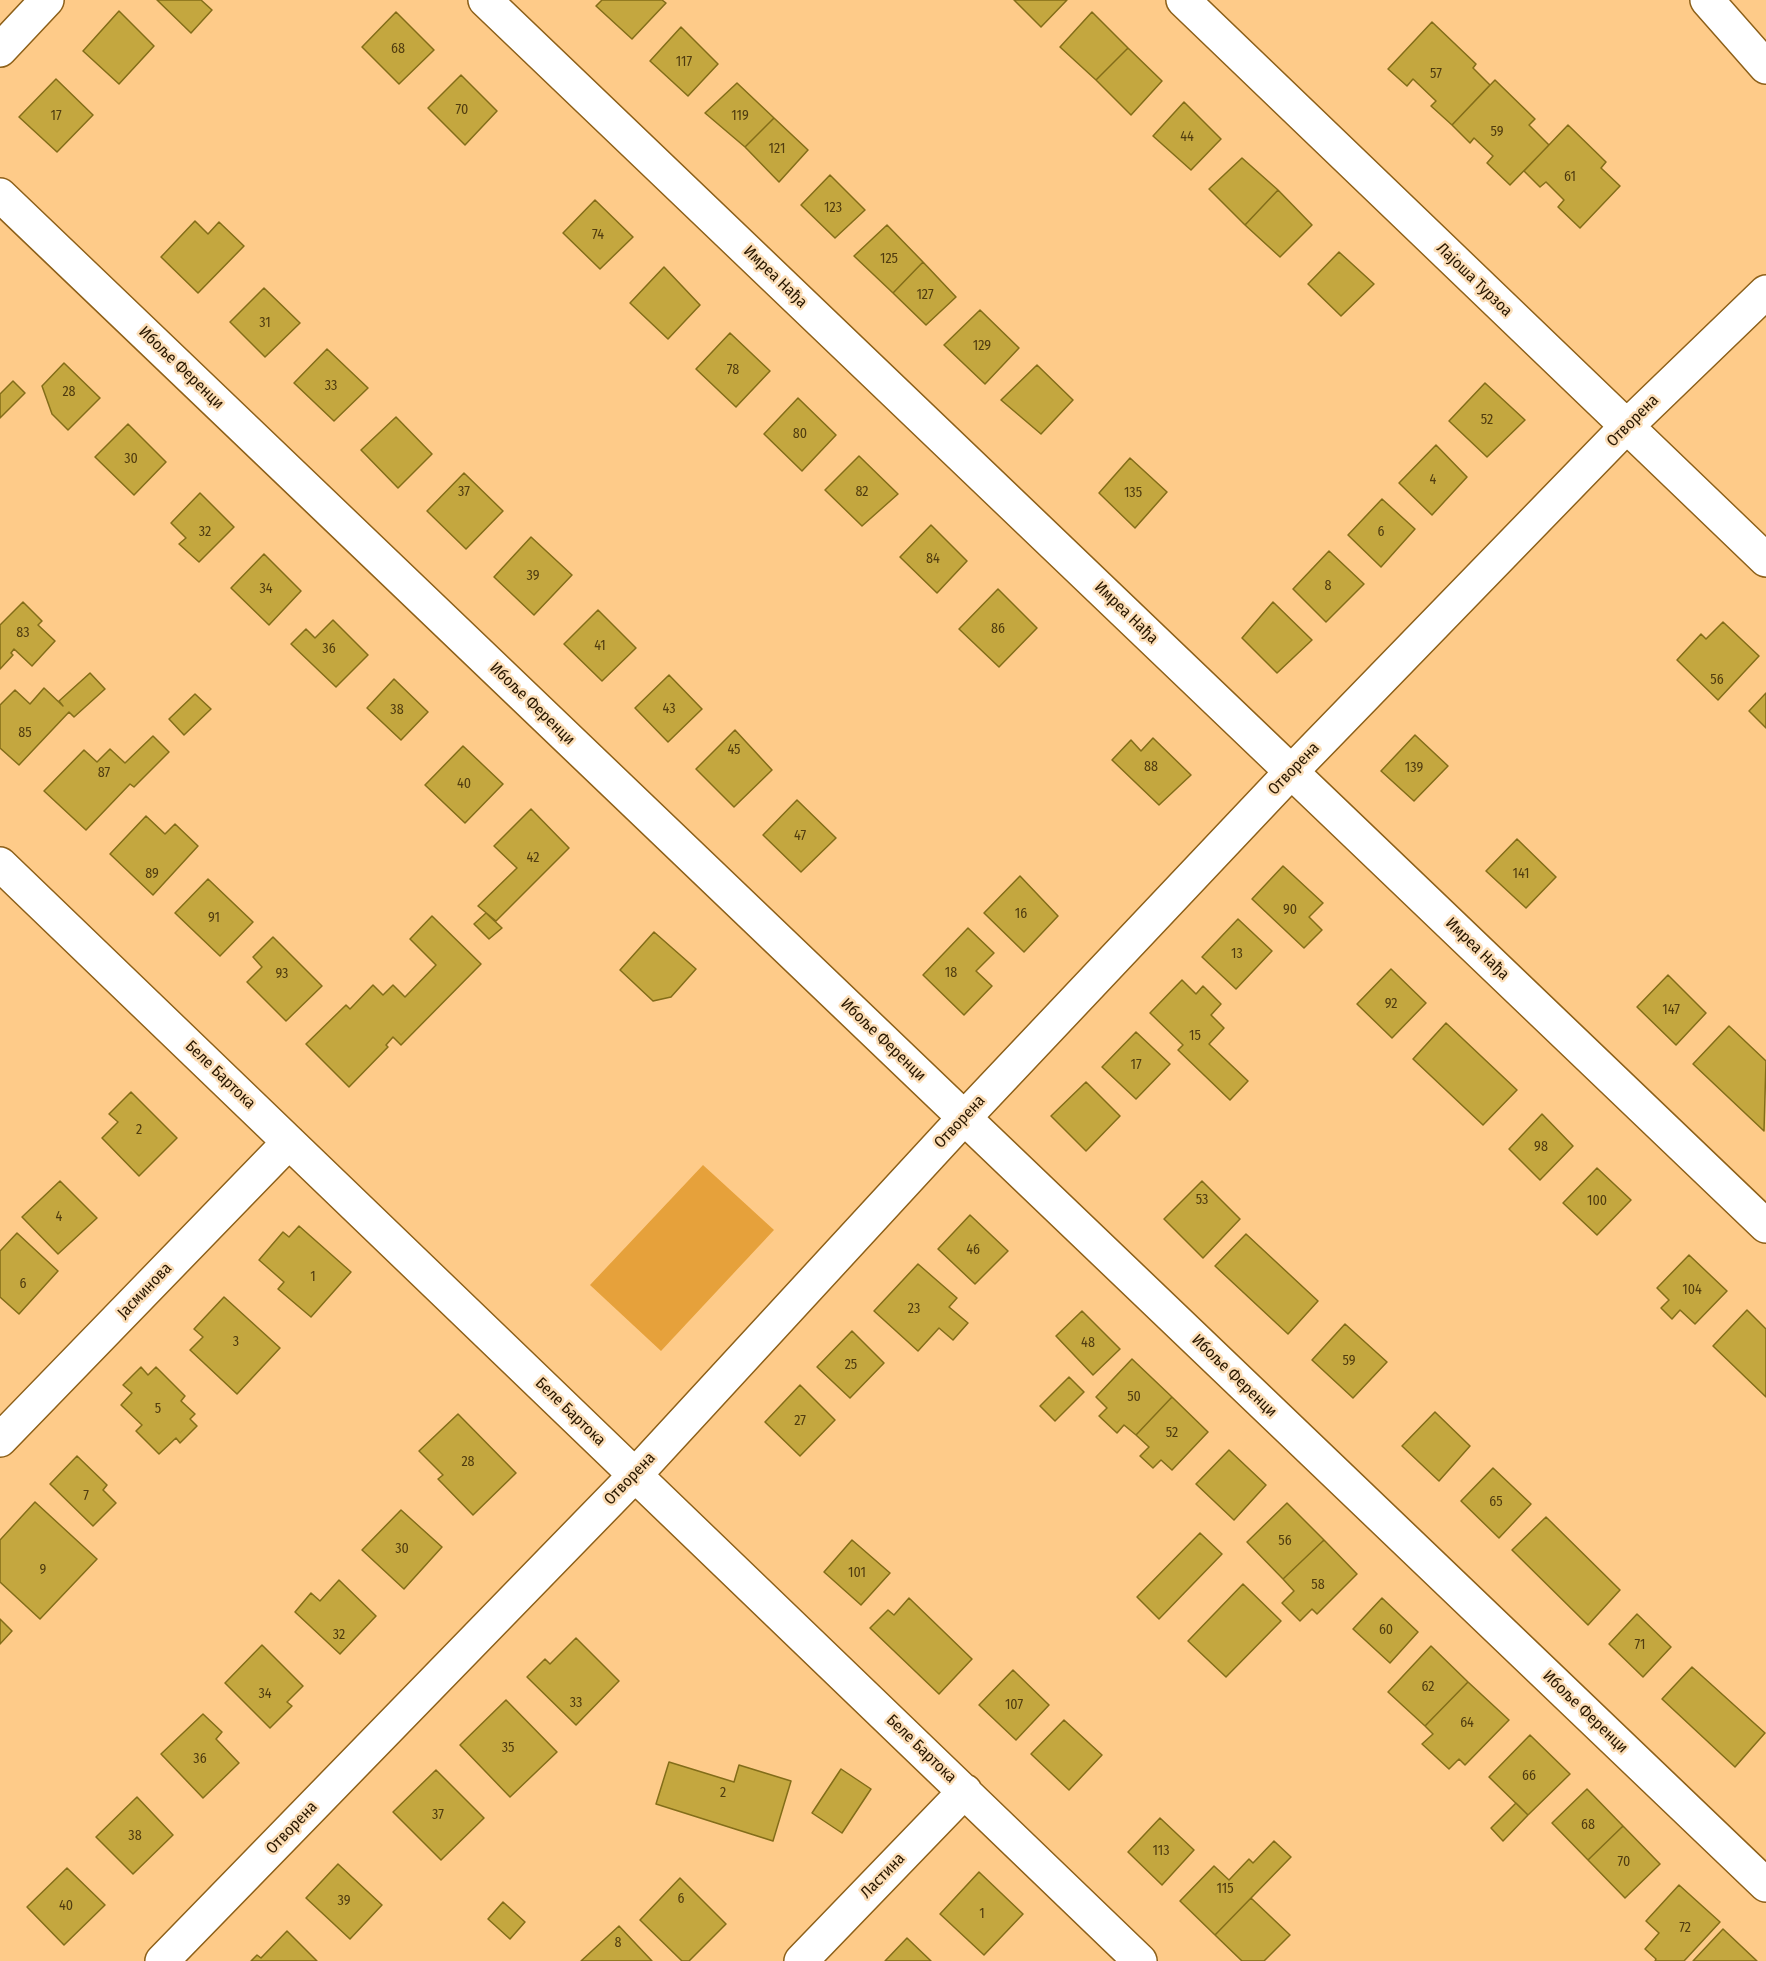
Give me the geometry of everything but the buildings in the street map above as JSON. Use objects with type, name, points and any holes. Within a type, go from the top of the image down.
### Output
[{"type":"street","points":[[0,50],[47,0]]},
{"type":"street","name":"Имреа Нађа","points":[[485,0],[1766,1226]]},
{"type":"street","name":"Лајоша Турзоа","points":[[1183,0],[1766,560]]},
{"type":"street","points":[[1707,0],[1766,67]]},
{"type":"street","name":"Ибоље Ференци","points":[[0,195],[1766,1885]]},
{"type":"street","name":"Отворена","points":[[162,1961],[635,1474],[964,1118],[1291,771],[1626,427],[1766,292]]},
{"type":"street","name":"Беле Бартока","points":[[0,864],[1140,1961]]},
{"type":"street","name":"Јасминова","points":[[0,1440],[289,1142]]},
{"type":"street","name":"Ластина","points":[[801,1961],[965,1791]]},
{"type":"shaded area","points":[[703,1165],[774,1230],[661,1351],[590,1285]]}]
